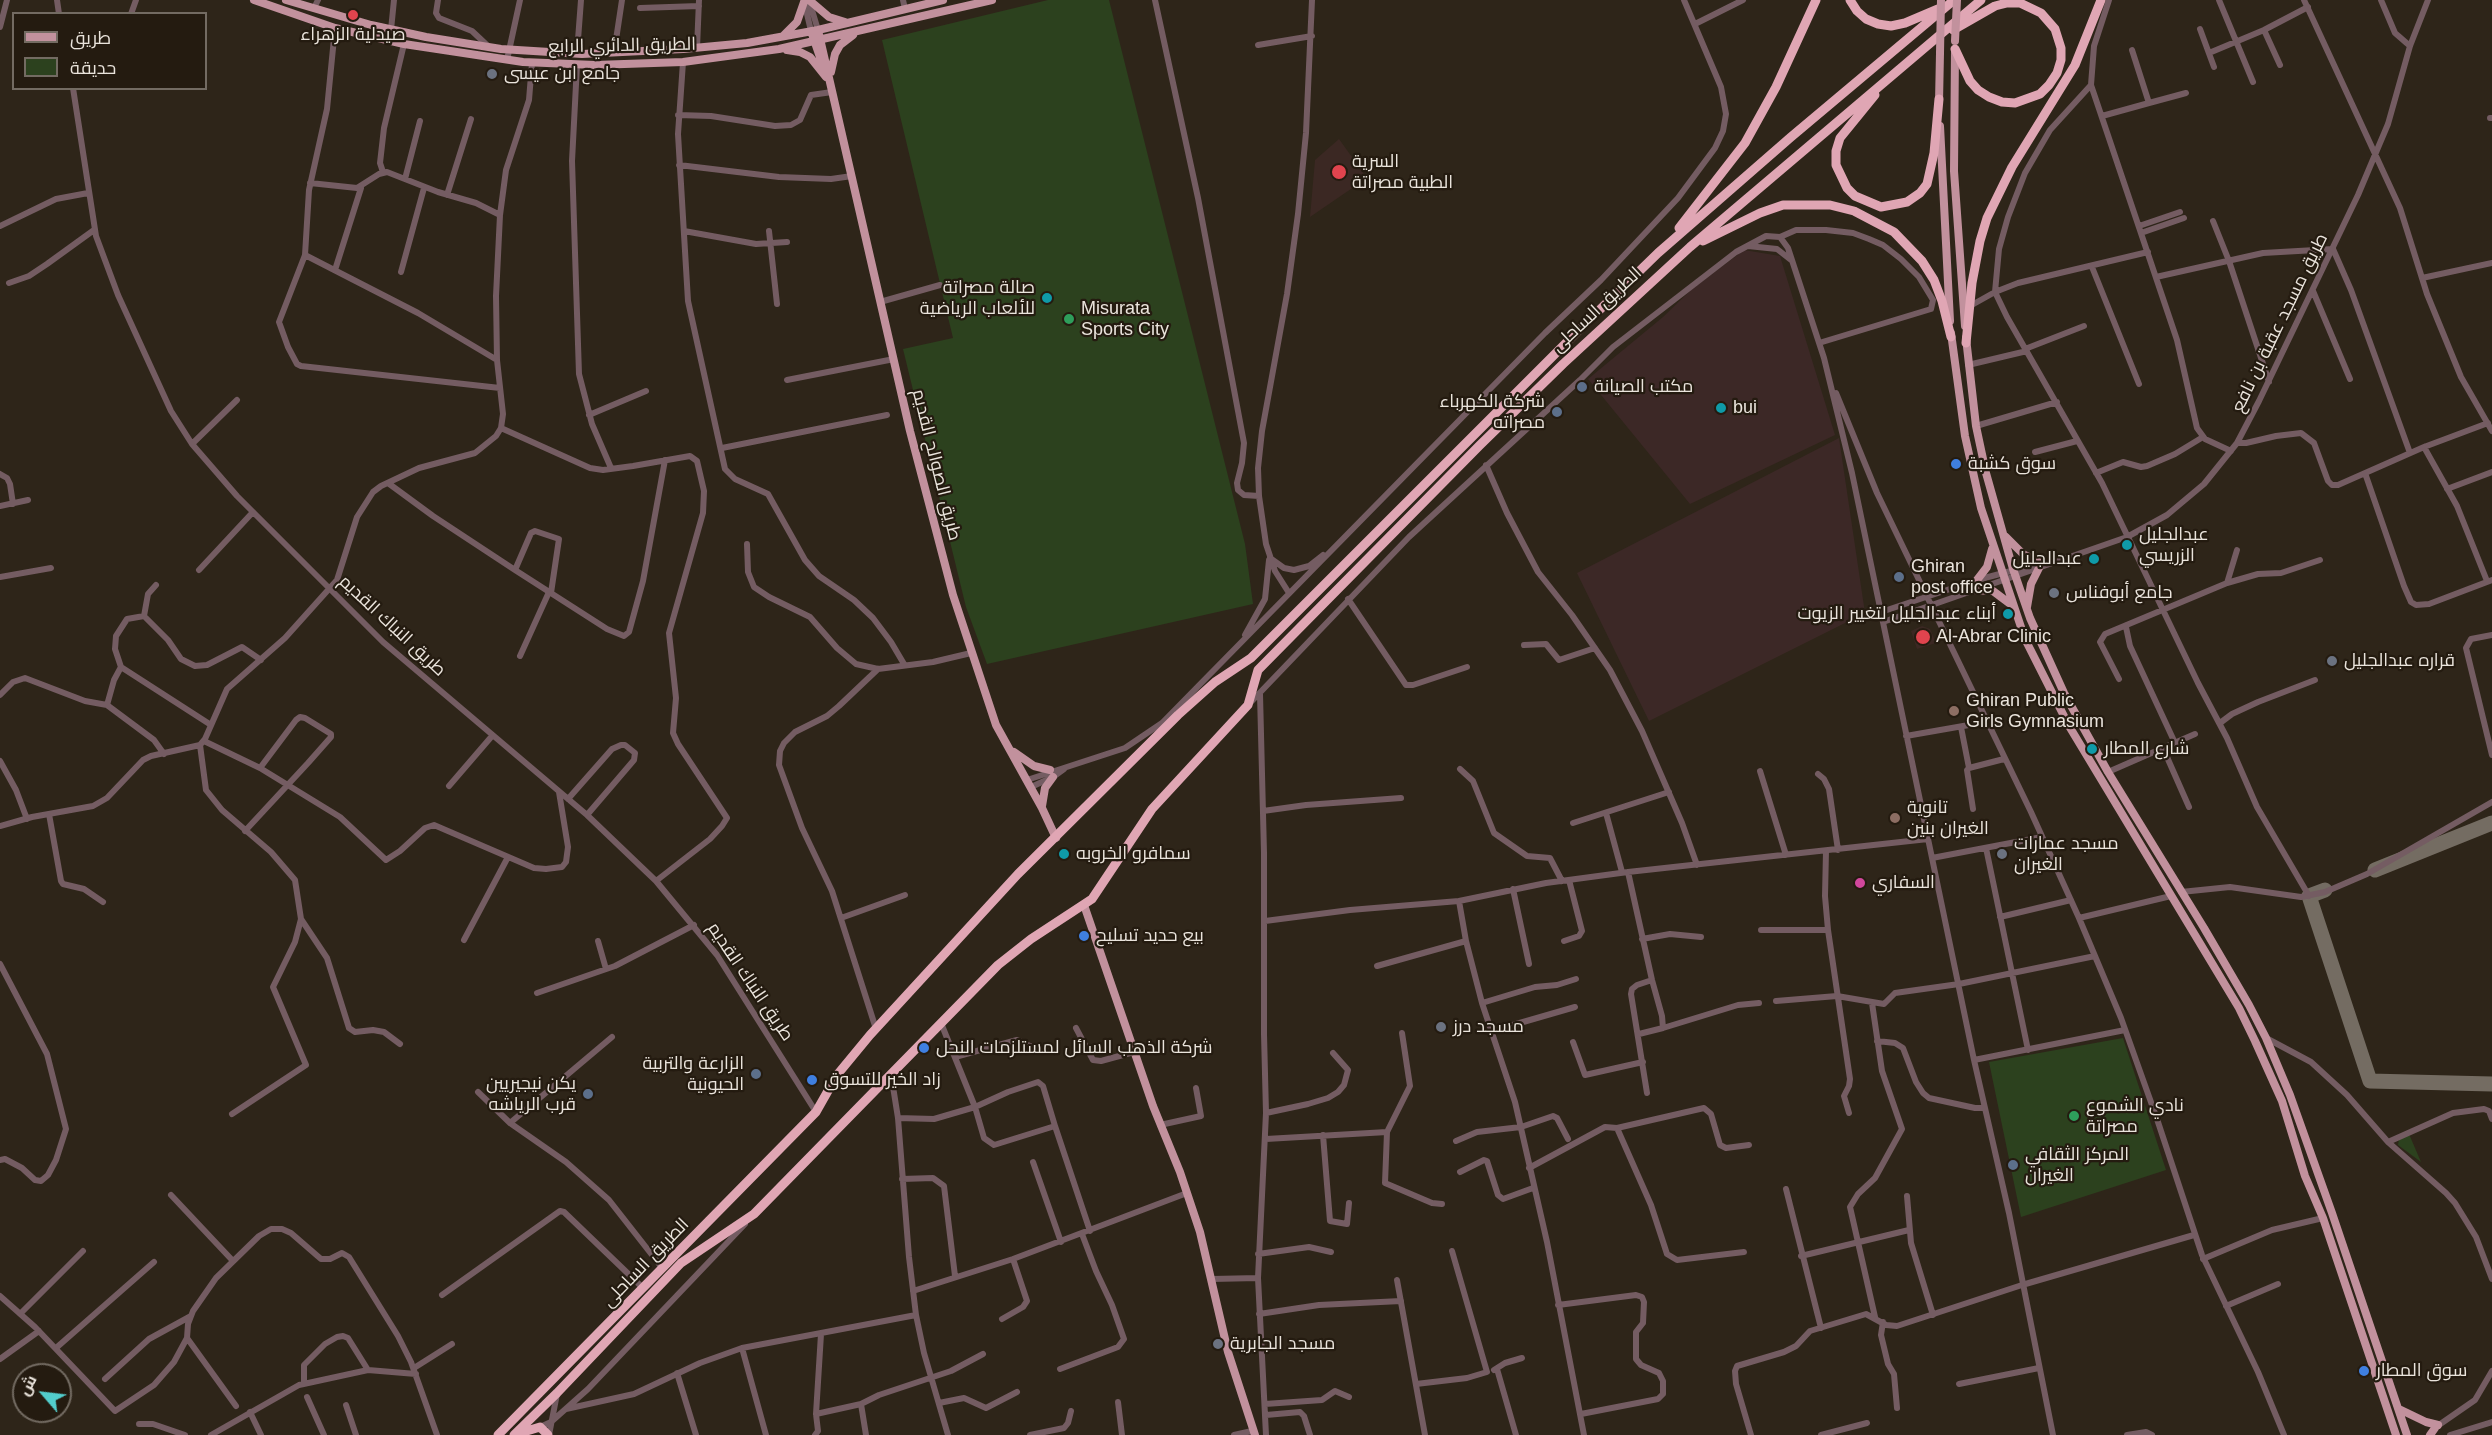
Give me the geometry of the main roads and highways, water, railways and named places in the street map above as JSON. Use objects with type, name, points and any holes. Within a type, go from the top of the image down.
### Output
[{"type":"highway","points":[[1658,253],[1710,191],[1745,143],[1776,87],[1816,0]]},
{"type":"highway","points":[[1850,0],[1866,19],[1891,26],[1911,21],[1955,0]]},
{"type":"highway","name":"الطريق الساحلى","points":[[498,1435],[816,1113],[843,1066],[876,1029],[1018,874],[1178,715],[1215,682],[1251,658],[1658,253],[1743,178],[1955,0]]},
{"type":"highway","name":"الطريق الساحلى","points":[[514,1435],[681,1263],[754,1214],[998,965],[1031,939],[1084,905],[1096,894],[1152,809],[1248,705],[1258,670],[1563,364],[1690,247],[1981,0]]},
{"type":"highway","points":[[1966,343],[1969,306],[1980,241],[1991,208],[2012,167],[2075,65],[2101,0]]},
{"type":"highway","points":[[1930,43],[1983,11],[2007,3],[2020,3],[2041,13],[2055,29],[2061,48],[2061,60],[2049,85],[2040,94],[2015,103],[2002,102],[1983,94],[1970,81],[1955,45]]},
{"type":"highway","points":[[1898,70],[1840,138],[1836,151],[1836,165],[1846,188],[1855,196],[1881,207],[1907,202],[1920,193],[1931,171],[1939,99]]},
{"type":"highway","points":[[1690,247],[1760,213],[1783,205],[1830,205],[1854,212],[1894,232],[1922,261],[1934,280],[1951,337]]},
{"type":"highway","points":[[1359,549],[1368,558]]},
{"type":"highway","points":[[514,1435],[540,1427],[549,1435]]},
{"type":"main road","name":"الطريق الدائري الرابع","points":[[254,0],[335,28],[404,44],[507,60],[577,65],[683,62],[779,50],[992,0]]},
{"type":"main road","name":"الطريق الدائري الرابع","points":[[286,0],[391,30],[489,47],[577,54],[697,48],[782,37],[943,0]]},
{"type":"main road","points":[[1941,0],[1939,99],[1951,337],[1965,436],[1991,542],[2013,609],[2064,718],[2240,1008],[2256,1041],[2282,1101],[2305,1176],[2323,1218],[2396,1435]]},
{"type":"main road","points":[[1955,0],[1954,171],[1968,365],[1976,426],[2014,573],[2064,693],[2108,772],[2250,1005],[2266,1038],[2294,1106],[2407,1435]]},
{"type":"main road","points":[[782,37],[797,22],[806,1],[829,17],[849,23]]},
{"type":"main road","name":"طريق الصوالح القديم","points":[[815,30],[830,82],[880,302],[950,585],[996,724],[1056,838]]},
{"type":"main road","points":[[830,82],[832,63],[840,45],[859,32]]},
{"type":"main road","points":[[779,50],[805,54],[816,62],[830,82]]},
{"type":"main road","points":[[2005,536],[2018,550],[2043,565],[2031,584],[2027,608]]},
{"type":"main road","points":[[1977,580],[1988,567],[1992,550],[1991,542]]},
{"type":"main road","points":[[1973,590],[1993,591],[2005,598],[2013,609]]},
{"type":"main road","points":[[1009,748],[1034,766],[1052,774],[1043,795],[1042,808]]},
{"type":"main road","points":[[1084,905],[1134,1052],[1200,1232],[1228,1352],[1254,1433]]},
{"type":"main road","points":[[2399,1409],[2426,1422],[2432,1431]]},
{"type":"place","name":"صيدلية الزهراء","points":[[353,15]]},
{"type":"place","name":"جامع ابن عيسى","points":[[492,74]]},
{"type":"place","name":"السرية الطبية مصراتة","points":[[1339,172]]},
{"type":"place","name":"صالة مصراتة للألعاب الرياضية","points":[[1047,298]]},
{"type":"place","name":"Misurata Sports City","points":[[1069,319]]},
{"type":"place","name":"مكتب الصيانة","points":[[1582,387]]},
{"type":"place","name":"bui","points":[[1721,408]]},
{"type":"place","name":"شركة الكهرباء مصراته","points":[[1557,412]]},
{"type":"place","name":"سوق كشبة","points":[[1956,464]]},
{"type":"place","name":"عبدالجليل الزريسي","points":[[2127,545]]},
{"type":"place","name":"عبدالجليل","points":[[2094,559]]},
{"type":"place","name":"Ghiran post office","points":[[1899,577]]},
{"type":"place","name":"جامع أبوفناس","points":[[2054,593]]},
{"type":"place","name":"أبناء عبدالجليل لتغيير الزيوت","points":[[2008,614]]},
{"type":"place","name":"Al-Abrar Clinic","points":[[1923,637]]},
{"type":"place","name":"قراره عبدالجليل","points":[[2332,661]]},
{"type":"place","name":"Ghiran Public Girls Gymnasium","points":[[1954,711]]},
{"type":"place","name":"شارع المطار","points":[[2092,749]]},
{"type":"place","name":"تانوية الغيران بنين","points":[[1895,818]]},
{"type":"place","name":"سمافرو الخروبه","points":[[1064,854]]},
{"type":"place","name":"مسجد عمارات الغيران","points":[[2002,854]]},
{"type":"place","name":"السفاري","points":[[1860,883]]},
{"type":"place","name":"بيع حديد تسليح","points":[[1084,936]]},
{"type":"place","name":"مسجد درز","points":[[1441,1027]]},
{"type":"place","name":"شركة الذهب السائل لمستلزمات النحل","points":[[924,1048]]},
{"type":"place","name":"الزارعة والتربية الحيونية","points":[[756,1074]]},
{"type":"place","name":"زاد الخير للتسوق","points":[[812,1080]]},
{"type":"place","name":"يكن نيجيريين قرب الرياشه","points":[[588,1094]]},
{"type":"place","name":"نادي الشموع مصراتة","points":[[2074,1116]]},
{"type":"place","name":"المركز الثقافي الغيران","points":[[2013,1165]]},
{"type":"place","name":"مسجد الجابرية","points":[[1218,1344]]},
{"type":"place","name":"سوق المطار","points":[[2364,1371]]}]
